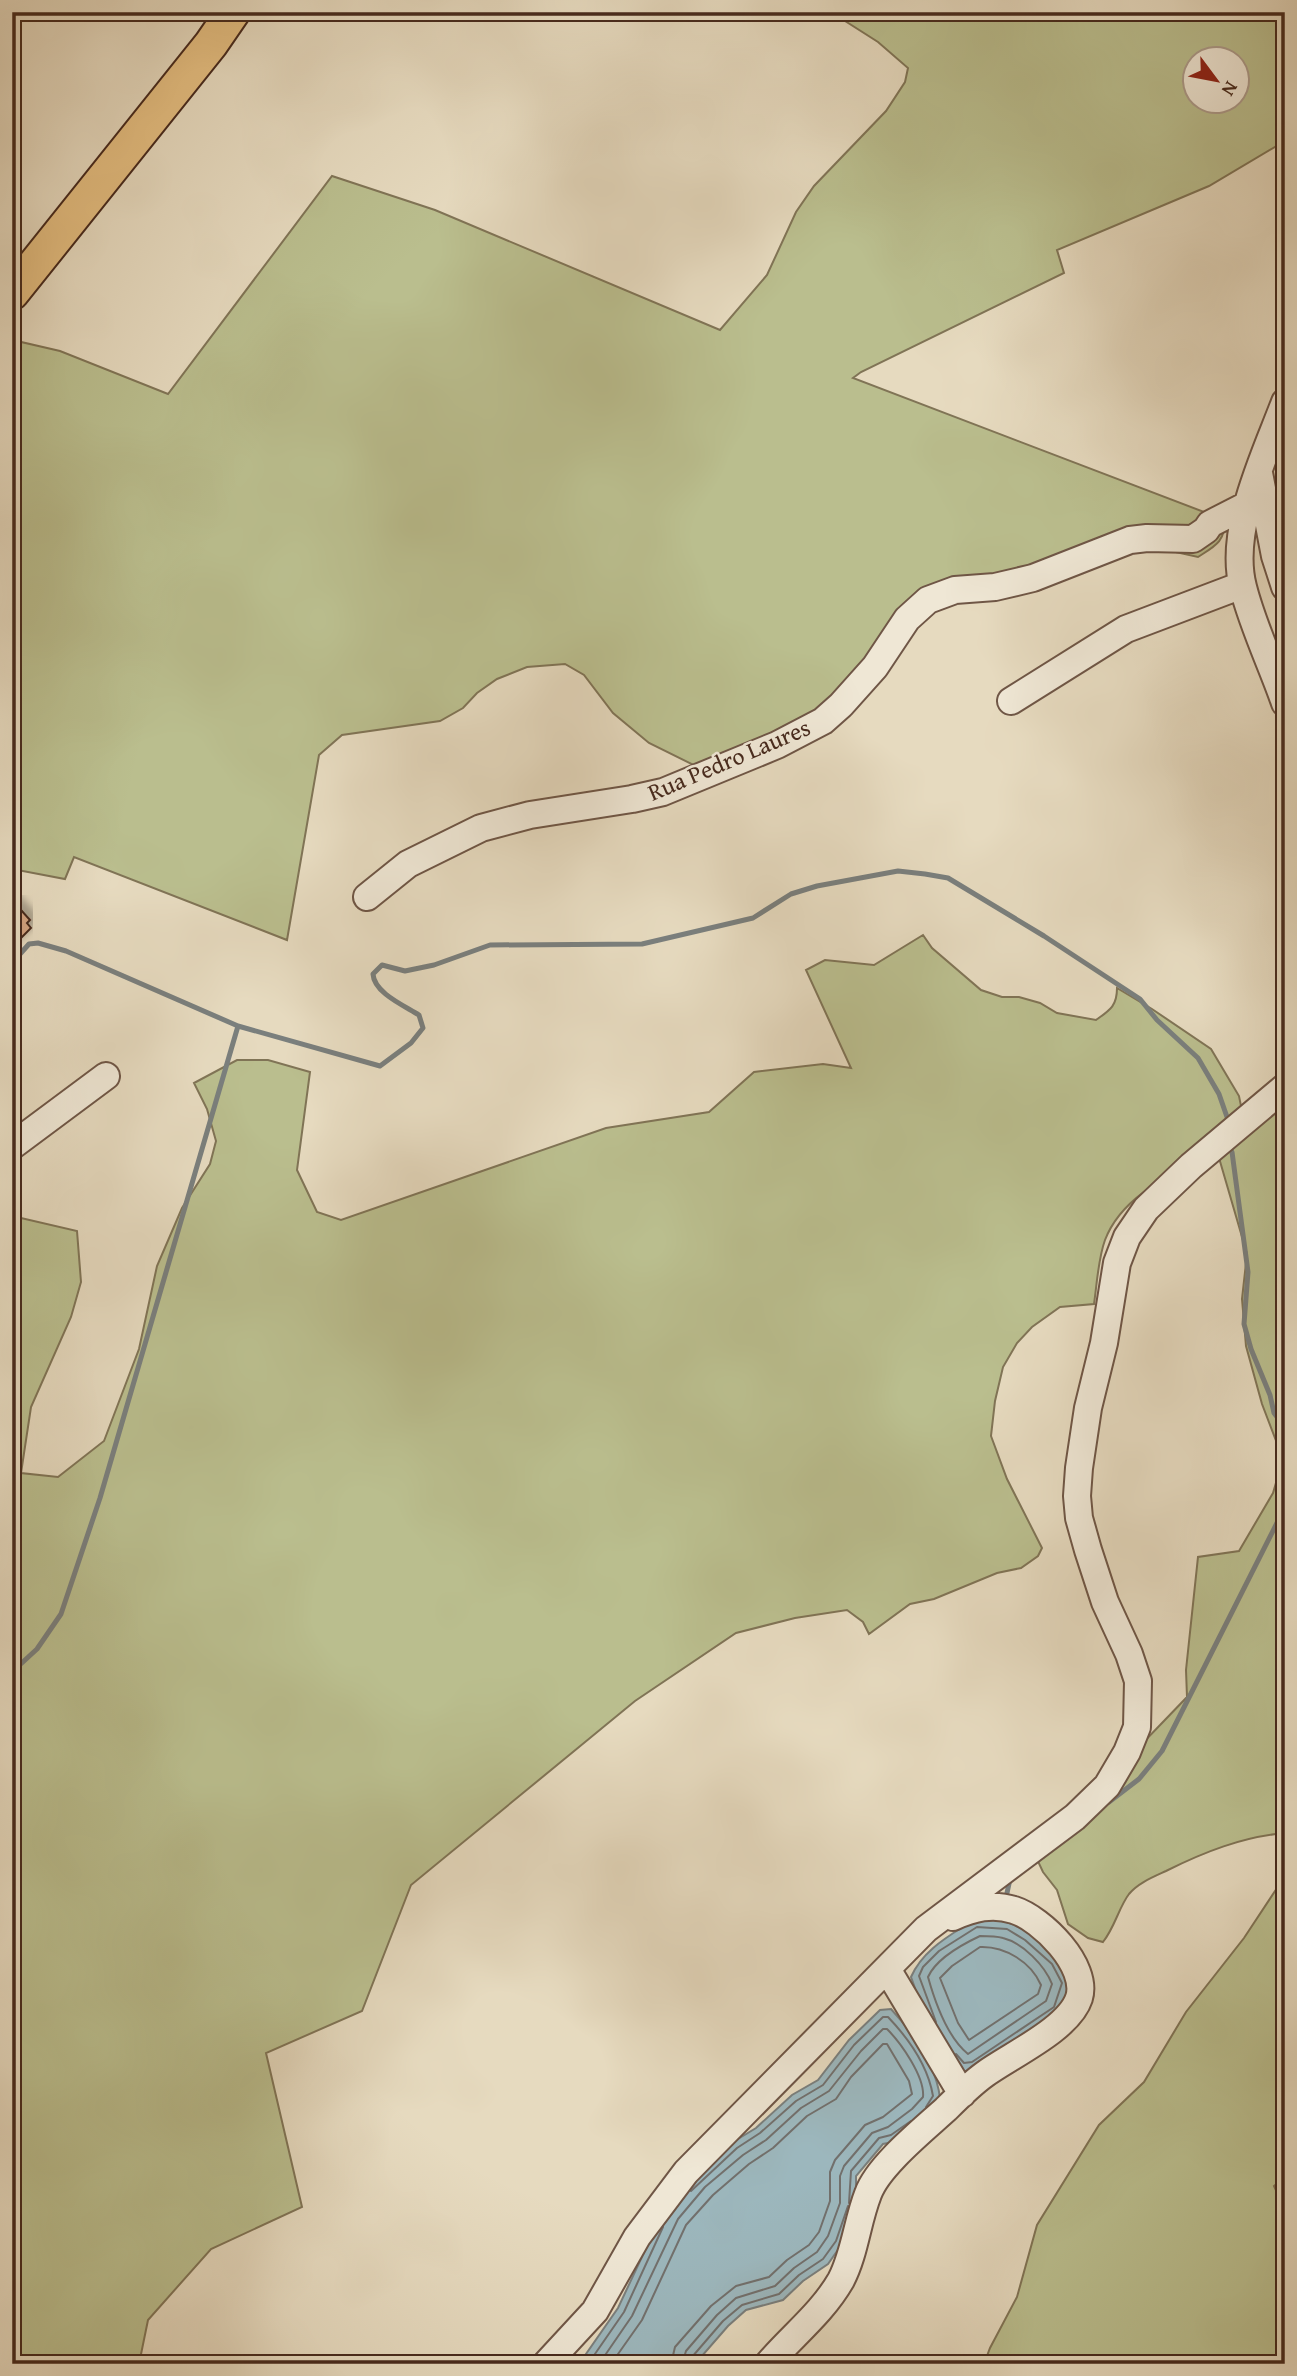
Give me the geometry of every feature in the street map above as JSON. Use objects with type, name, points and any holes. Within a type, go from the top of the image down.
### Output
[{"type":"main road","points":[[15,285],[202,55],[233,12]]},
{"type":"street","points":[[1285,402],[1247,505],[1242,533],[1242,585],[1285,703]]},
{"type":"street","points":[[1258,472],[1275,556],[1285,587]]},
{"type":"street","name":"Rua Pedro Laures","points":[[367,897],[408,864],[481,828],[530,816],[663,792],[788,739],[823,721],[875,667],[907,619],[928,600],[955,590],[995,587],[1033,578],[1130,540],[1193,539],[1203,533],[1210,524],[1247,505]]},
{"type":"street","points":[[1011,701],[1126,629],[1242,585]]},
{"type":"street","points":[[12,1146],[106,1076]]},
{"type":"street","points":[[546,2364],[595,2311],[637,2237],[686,2172],[926,1929],[1075,1817],[1107,1786],[1128,1752],[1137,1727],[1138,1681],[1101,1589],[1079,1518],[1077,1496],[1088,1408],[1104,1343],[1117,1263],[1126,1237],[1146,1209],[1167,1187],[1285,1087]]},
{"type":"street","points":[[768,2364],[820,2311],[841,2279],[853,2249],[869,2191],[882,2170],[984,2075],[1055,2027],[1071,2013],[1079,1998],[1077,1973],[1064,1949],[1030,1917],[1000,1907],[974,1908],[926,1929]]},
{"type":"street","points":[[887,1969],[962,2094]]},
{"type":"green space","points":[[831,12],[1285,12],[1285,141],[1209,186],[1057,250],[1064,273],[853,378],[1225,520],[1223,534],[1218,543],[1198,557],[1144,545],[1114,554],[1040,590],[955,599],[925,613],[867,690],[718,777],[649,743],[613,713],[584,675],[565,664],[527,667],[497,679],[477,693],[463,708],[440,721],[342,735],[319,755],[287,940],[74,857],[65,879],[12,869],[12,360],[21,342],[60,351],[168,394],[332,176],[435,210],[720,330],[767,275],[796,212],[814,186],[886,111],[905,82],[908,68],[878,42]]},
{"type":"green space","points":[[923,935],[932,948],[981,990],[1002,997],[1019,997],[1040,1003],[1057,1013],[1096,1020],[1112,1007],[1117,988],[1211,1049],[1239,1096],[1241,1106],[1285,1080],[1285,1833],[1224,1846],[1141,1883],[1126,1899],[1103,1942],[1088,1938],[1068,1924],[1057,1890],[1043,1872],[1035,1855],[1187,1697],[1186,1670],[1198,1557],[1239,1551],[1273,1493],[1283,1459],[1262,1404],[1246,1346],[1242,1299],[1247,1254],[1217,1151],[1168,1176],[1124,1209],[1105,1240],[1094,1304],[1060,1307],[1032,1327],[1017,1343],[1003,1367],[991,1436],[1007,1479],[1042,1548],[1038,1556],[1021,1568],[997,1573],[934,1599],[910,1604],[869,1634],[863,1622],[847,1610],[795,1618],[736,1633],[635,1701],[411,1885],[362,2011],[266,2053],[302,2207],[211,2249],[148,2320],[139,2364],[12,2364],[12,1218],[77,1231],[81,1282],[71,1317],[31,1407],[21,1473],[58,1477],[104,1441],[139,1349],[157,1266],[182,1208],[210,1164],[216,1141],[207,1109],[194,1083],[237,1060],[268,1060],[310,1072],[297,1170],[317,1212],[341,1220],[606,1128],[709,1112],[754,1072],[823,1064],[851,1068],[806,970],[825,960],[874,965]]},
{"type":"green space","points":[[1285,1876],[1285,2177],[1274,2186],[1285,2216],[1285,2364],[984,2364],[1017,2297],[1037,2225],[1099,2125],[1144,2082],[1186,2012],[1244,1938]]},
{"type":"water","points":[[975,1919],[1005,1922],[1019,1927],[1037,1939],[1052,1955],[1070,1982],[1061,2011],[975,2069],[962,2072],[923,2010],[911,1977],[930,1951]]},
{"type":"water","points":[[891,2009],[929,2061],[940,2098],[893,2142],[883,2144],[856,2176],[856,2205],[842,2244],[828,2264],[803,2281],[783,2300],[746,2310],[728,2326],[695,2364],[579,2364],[618,2308],[664,2210],[733,2142],[756,2128],[792,2095],[818,2080],[849,2040],[880,2010]]},
{"type":"building","points":[[12,900],[30,920],[27,923],[31,928],[12,947]]},
{"type":"waterway","points":[[12,963],[29,944],[38,943],[66,951],[238,1026],[380,1066],[411,1043],[423,1028],[419,1015],[384,993],[375,981],[373,974],[382,965],[405,971],[434,965],[490,945],[642,944],[753,918],[791,894],[817,886],[898,871],[925,874],[948,878],[1044,936],[1140,999],[1157,1020],[1198,1058],[1219,1094],[1227,1117]]},
{"type":"waterway","points":[[12,1672],[37,1649],[61,1614],[100,1498],[238,1026]]},
{"type":"waterway","points":[[1232,1152],[1248,1272],[1244,1324],[1274,1413],[1285,1427]]},
{"type":"waterway","points":[[1109,1802],[1139,1779],[1162,1751],[1285,1507]]},
{"type":"waterway","points":[[1007,1893],[1010,1879]]}]
